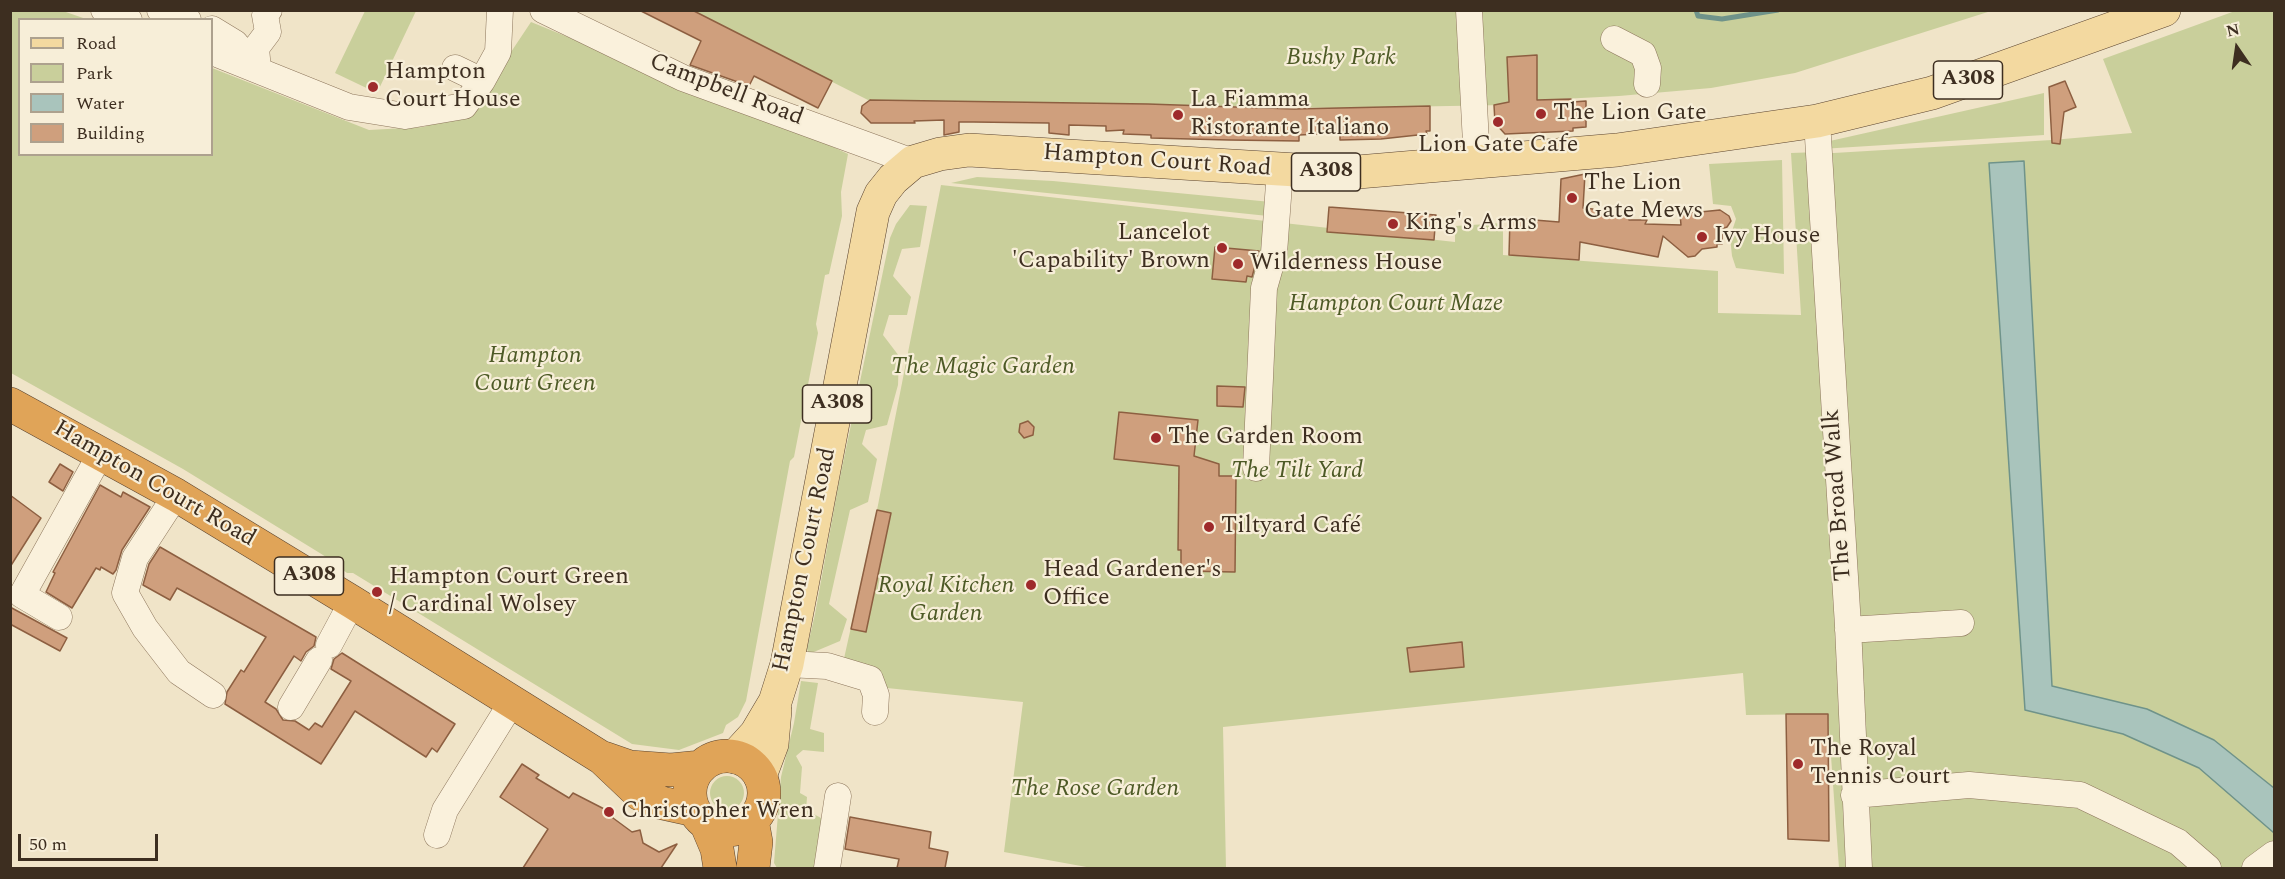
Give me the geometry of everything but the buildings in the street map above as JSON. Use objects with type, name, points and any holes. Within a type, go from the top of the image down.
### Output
[{"type":"highway","name":"Hampton Court Road","points":[[10,404],[176,495],[352,602],[602,758],[640,794],[700,816]]},
{"type":"highway","name":"Hampton Court Road","points":[[602,758],[639,768],[671,770],[701,767]]},
{"type":"highway","points":[[700,816],[724,830],[734,829],[752,820],[760,809],[764,796],[747,767],[717,758],[701,767],[692,784],[691,797],[700,816],[717,849],[720,868]]},
{"type":"highway","points":[[752,820],[756,842],[753,868]]},
{"type":"main road","name":"Hampton Court Road","points":[[747,767],[756,734],[775,702],[787,664],[828,458],[868,228],[881,194],[893,179],[913,162],[940,154],[969,150],[1346,173],[1617,150],[1817,121],[1932,93],[2164,10]]},
{"type":"street","points":[[104,10],[124,18]]},
{"type":"street","points":[[160,10],[182,18]]},
{"type":"street","points":[[220,10],[217,40],[258,70],[349,107],[405,116],[464,106],[482,81],[498,52],[500,10]]},
{"type":"street","points":[[258,70],[256,48],[267,32],[265,15],[268,10]]},
{"type":"street","name":"Campbell Road","points":[[543,10],[683,78],[913,162]]},
{"type":"street","points":[[1469,10],[1477,162]]},
{"type":"street","points":[[1614,39],[1643,54],[1648,68],[1647,84]]},
{"type":"street","points":[[455,68],[482,81]]},
{"type":"street","name":"The Broad Walk","points":[[1817,121],[1848,630],[1859,868]]},
{"type":"street","points":[[1256,468],[1264,288],[1274,253],[1280,170]]},
{"type":"street","points":[[59,617],[22,595],[101,453]]},
{"type":"street","points":[[176,495],[135,558],[125,593],[145,628],[179,672],[213,695]]},
{"type":"street","points":[[291,707],[352,602]]},
{"type":"street","points":[[1848,630],[1961,623]]},
{"type":"street","points":[[787,664],[826,666],[870,679],[876,695],[875,712]]},
{"type":"street","points":[[437,835],[445,810],[512,702]]},
{"type":"street","points":[[1854,795],[1969,785],[2080,795],[2178,842],[2208,868]]},
{"type":"street","points":[[827,868],[838,796]]},
{"type":"street","points":[[2255,868],[2274,854]]},
{"type":"green space","name":"Hampton Court Green","points":[[11,11],[63,11],[83,18],[18,18],[18,156],[213,156],[213,68],[369,130],[424,127],[475,106],[531,22],[808,135],[848,154],[841,192],[842,216],[829,274],[825,275],[816,324],[818,333],[794,457],[790,461],[746,701],[738,717],[726,725],[723,733],[679,750],[632,744],[353,573],[347,573],[323,555],[183,469],[11,373]]},
{"type":"green space","points":[[365,11],[416,11],[377,93],[335,73]]},
{"type":"green space","name":"Bushy Park","points":[[692,11],[1991,11],[1795,73],[1711,88],[1505,102],[1504,105],[1341,108],[868,100]]},
{"type":"green space","points":[[2235,11],[2274,11],[2274,868],[1839,868],[1828,714],[1746,715],[1743,673],[1223,727],[1226,868],[1092,868],[1004,852],[1023,702],[887,688],[843,663],[877,510],[941,185],[1455,242],[1455,226],[1503,223],[1503,255],[1718,271],[1718,313],[1801,315],[1791,153],[1819,152],[1817,154],[2132,133],[2103,59]]},
{"type":"green space","points":[[2044,93],[2044,135],[1821,149],[1821,143]]},
{"type":"green space","points":[[1782,160],[1784,274],[1736,268],[1730,237],[1736,219],[1731,206],[1713,204],[1709,164]]},
{"type":"green space","points":[[977,177],[1053,181],[1271,202],[1268,216],[951,183]]},
{"type":"green space","points":[[910,205],[927,206],[920,247],[902,249],[893,276],[911,297],[907,315],[889,315],[883,335],[899,356],[898,385],[887,425],[866,430],[862,444],[877,459],[868,502],[850,510],[829,604],[847,619],[840,641],[809,654],[807,649],[839,482],[890,238],[896,224]]},
{"type":"green space","points":[[801,681],[818,683],[810,729],[824,733],[824,752],[803,750],[796,756],[802,767],[800,793],[807,797],[806,810],[823,819],[824,868],[777,868],[774,863],[781,777]]},
{"type":"green space","points":[[727,776],[739,781],[744,793],[739,805],[727,810],[715,805],[710,793],[715,781]]},
{"type":"water","points":[[2024,161],[2052,686],[2147,709],[2214,740],[2274,788],[2274,833],[2199,768],[2123,734],[2025,710],[1989,163]]},
{"type":"waterway","points":[[1696,10],[1698,16],[1722,19],[1778,10]]},
{"type":"place","name":"Hampton Court House","points":[[373,87]]},
{"type":"place","name":"The Lion Gate","points":[[1541,114]]},
{"type":"place","name":"La Fiamma Ristorante Italiano","points":[[1178,115]]},
{"type":"place","name":"Lion Gate Cafe","points":[[1498,122]]},
{"type":"place","name":"The Lion Gate Mews","points":[[1572,198]]},
{"type":"place","name":"King's Arms","points":[[1393,224]]},
{"type":"place","name":"Ivy House","points":[[1702,237]]},
{"type":"place","name":"Lancelot 'Capability' Brown","points":[[1222,248]]},
{"type":"place","name":"Wilderness House","points":[[1238,264]]},
{"type":"place","name":"The Garden Room","points":[[1156,438]]},
{"type":"place","name":"Tiltyard Café","points":[[1209,527]]},
{"type":"place","name":"Head Gardener's Office","points":[[1031,585]]},
{"type":"place","name":"Hampton Court Green / Cardinal Wolsey","points":[[377,592]]},
{"type":"place","name":"The Royal Tennis Court","points":[[1798,764]]},
{"type":"place","name":"Christopher Wren","points":[[609,812]]},
{"type":"park label","name":"Hampton Court Maze","points":[[1396,305]]},
{"type":"park label","name":"The Magic Garden","points":[[983,368]]},
{"type":"park label","name":"The Tilt Yard","points":[[1297,472]]},
{"type":"park label","name":"Royal Kitchen Garden","points":[[946,601]]},
{"type":"park label","name":"The Rose Garden","points":[[1095,790]]}]
